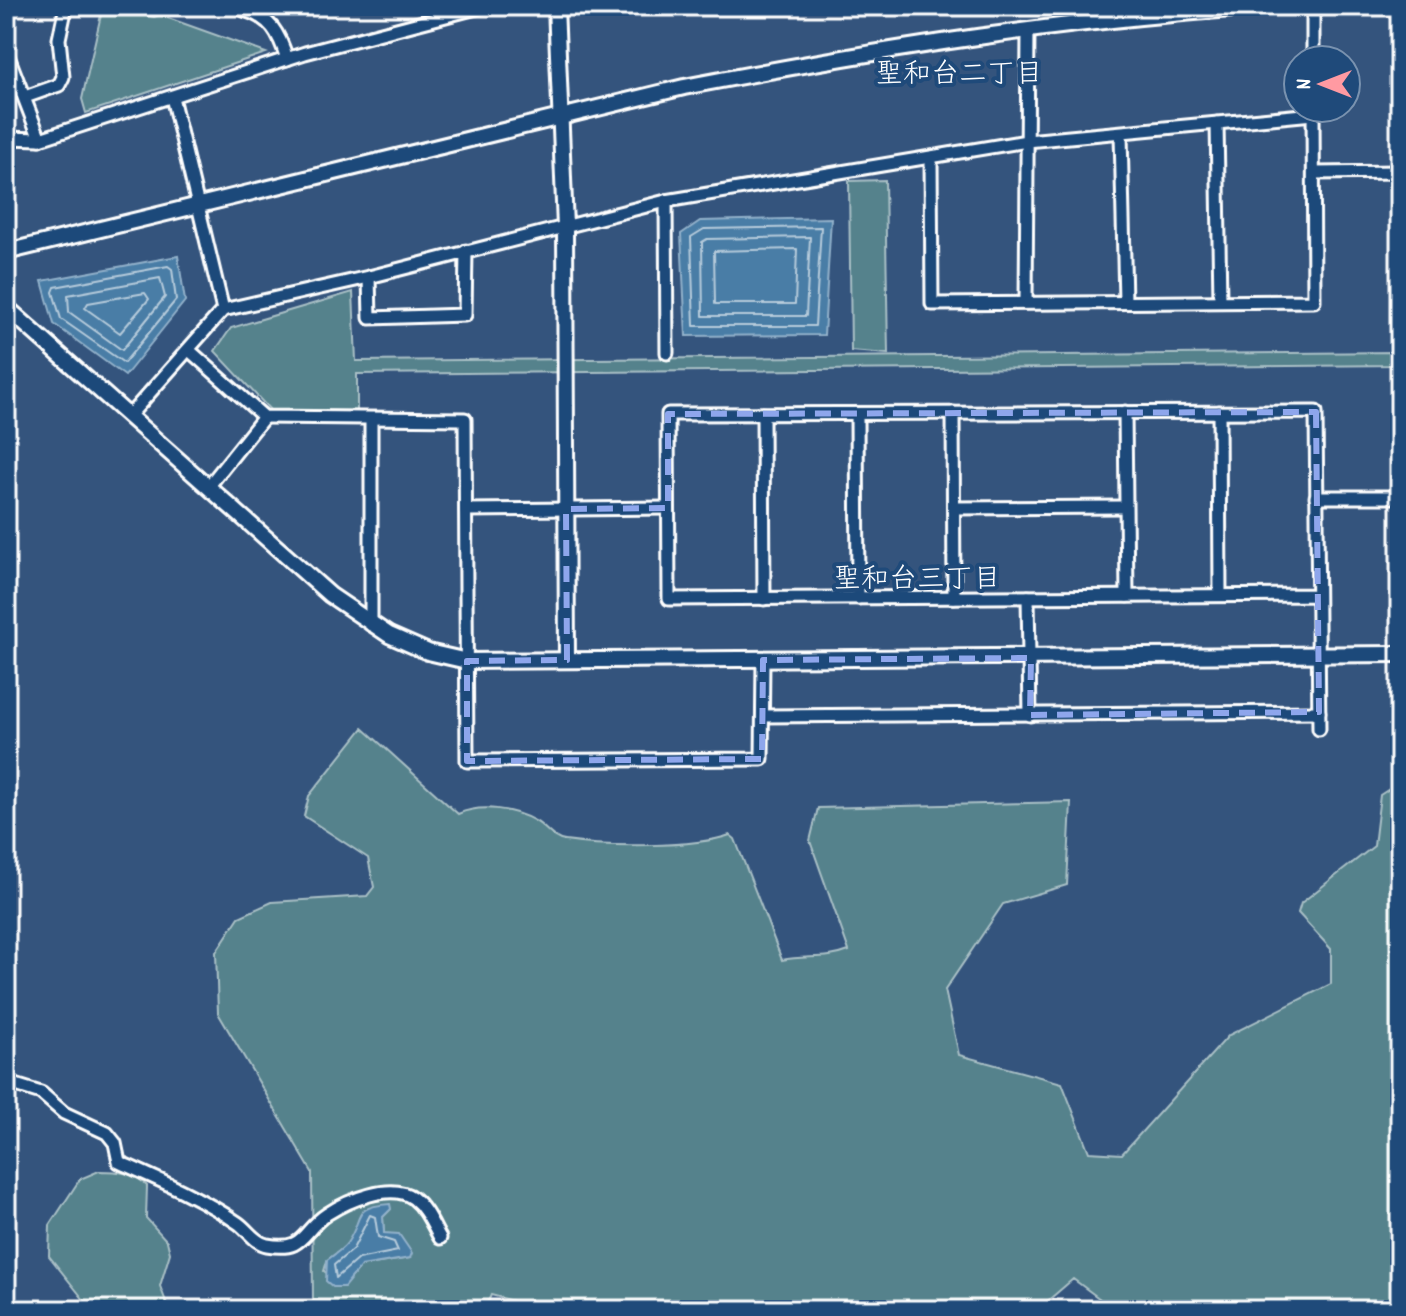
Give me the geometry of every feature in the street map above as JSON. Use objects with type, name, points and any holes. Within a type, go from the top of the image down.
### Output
[{"type":"street","points":[[25,97],[59,85],[63,77],[59,39],[66,6]]},
{"type":"street","points":[[6,138],[40,139],[287,59],[484,6]]},
{"type":"street","points":[[556,6],[565,227],[567,660]]},
{"type":"street","points":[[6,252],[562,116],[793,66],[1191,9],[1277,6]]},
{"type":"street","points":[[1313,6],[1313,44]]},
{"type":"street","points":[[244,10],[266,11],[279,34],[287,59]]},
{"type":"street","points":[[1026,302],[1028,30]]},
{"type":"street","points":[[6,51],[40,139]]},
{"type":"street","points":[[172,97],[223,310]]},
{"type":"street","points":[[128,417],[223,310],[369,277],[666,201],[1027,141],[1121,134],[1282,115]]},
{"type":"street","points":[[1217,123],[1220,300]]},
{"type":"street","points":[[931,158],[932,304],[1314,301],[1313,124]]},
{"type":"street","points":[[1121,134],[1125,301]]},
{"type":"street","points":[[1314,173],[1400,172]]},
{"type":"street","points":[[666,201],[667,353]]},
{"type":"street","points":[[369,277],[370,318],[465,315],[466,251]]},
{"type":"street","points":[[6,307],[330,595],[371,625],[428,652],[467,661],[1400,654]]},
{"type":"street","points":[[189,350],[264,417],[465,419],[467,761],[762,759],[763,660]]},
{"type":"street","points":[[1125,412],[1127,596]]},
{"type":"street","points":[[1219,412],[1220,595]]},
{"type":"street","points":[[1317,595],[669,599],[668,414],[1316,412],[1319,729]]},
{"type":"street","points":[[953,413],[954,597]]},
{"type":"street","points":[[763,414],[764,599]]},
{"type":"street","points":[[857,414],[858,598]]},
{"type":"street","points":[[208,487],[264,417]]},
{"type":"street","points":[[371,419],[371,625]]},
{"type":"street","points":[[1316,497],[1400,497]]},
{"type":"street","points":[[954,508],[1125,507]]},
{"type":"street","points":[[466,510],[668,508]]},
{"type":"street","points":[[1028,597],[1030,715]]},
{"type":"street","points":[[763,716],[1319,712]]},
{"type":"street","points":[[6,1082],[41,1093],[64,1113],[107,1133],[115,1143],[119,1162],[190,1195],[239,1224],[260,1243],[288,1247],[300,1242],[325,1215],[360,1198],[394,1192],[411,1196],[425,1210],[440,1238]]},
{"type":"highlighted area","points":[[1316,412],[1319,712],[1030,715],[1031,658],[763,660],[762,759],[467,761],[467,661],[567,660],[566,509],[668,508],[668,414]]},
{"type":"green space","points":[[103,6],[154,17],[160,15],[266,53],[86,113],[82,99]]},
{"type":"green space","points":[[885,180],[888,354],[851,351],[849,181]]},
{"type":"green space","points":[[353,292],[356,361],[1400,352],[1400,365],[357,374],[357,415],[272,412],[215,351],[231,328]]},
{"type":"green space","points":[[363,728],[458,814],[486,808],[507,810],[535,821],[561,840],[582,843],[673,844],[730,835],[735,839],[782,960],[832,956],[849,951],[810,841],[818,808],[1071,802],[1067,885],[1003,904],[945,990],[959,1055],[1062,1083],[1089,1152],[1122,1154],[1229,1035],[1331,984],[1331,949],[1298,913],[1301,903],[1374,846],[1380,795],[1400,782],[1400,1310],[1383,1310],[1373,1301],[1345,1310],[1177,1310],[1177,1304],[1161,1310],[1115,1310],[1073,1279],[1037,1310],[546,1310],[491,1295],[484,1310],[279,1310],[313,1302],[312,1172],[218,1013],[216,952],[239,917],[272,902],[367,896],[374,887],[368,858],[304,816],[309,796]],"holes":[[[391,1209],[383,1217],[384,1233],[410,1258],[361,1266],[344,1286],[324,1271],[327,1261]]]},
{"type":"green space","points":[[99,1171],[131,1175],[147,1186],[146,1218],[167,1241],[170,1253],[160,1286],[169,1310],[84,1310],[84,1300],[49,1256],[50,1225],[80,1179]]},
{"type":"water","points":[[831,218],[824,335],[686,336],[681,234],[700,221]]},
{"type":"water","points":[[178,256],[185,301],[125,376],[54,324],[42,281]]},
{"type":"water","points":[[390,1204],[391,1209],[383,1217],[384,1233],[399,1234],[412,1253],[410,1258],[361,1266],[344,1287],[333,1287],[326,1281],[327,1260],[347,1243],[364,1211],[377,1205]]},
{"type":"district","name":"聖和台二丁目","points":[[959,77]]},
{"type":"district","name":"聖和台三丁目","points":[[917,582]]}]
